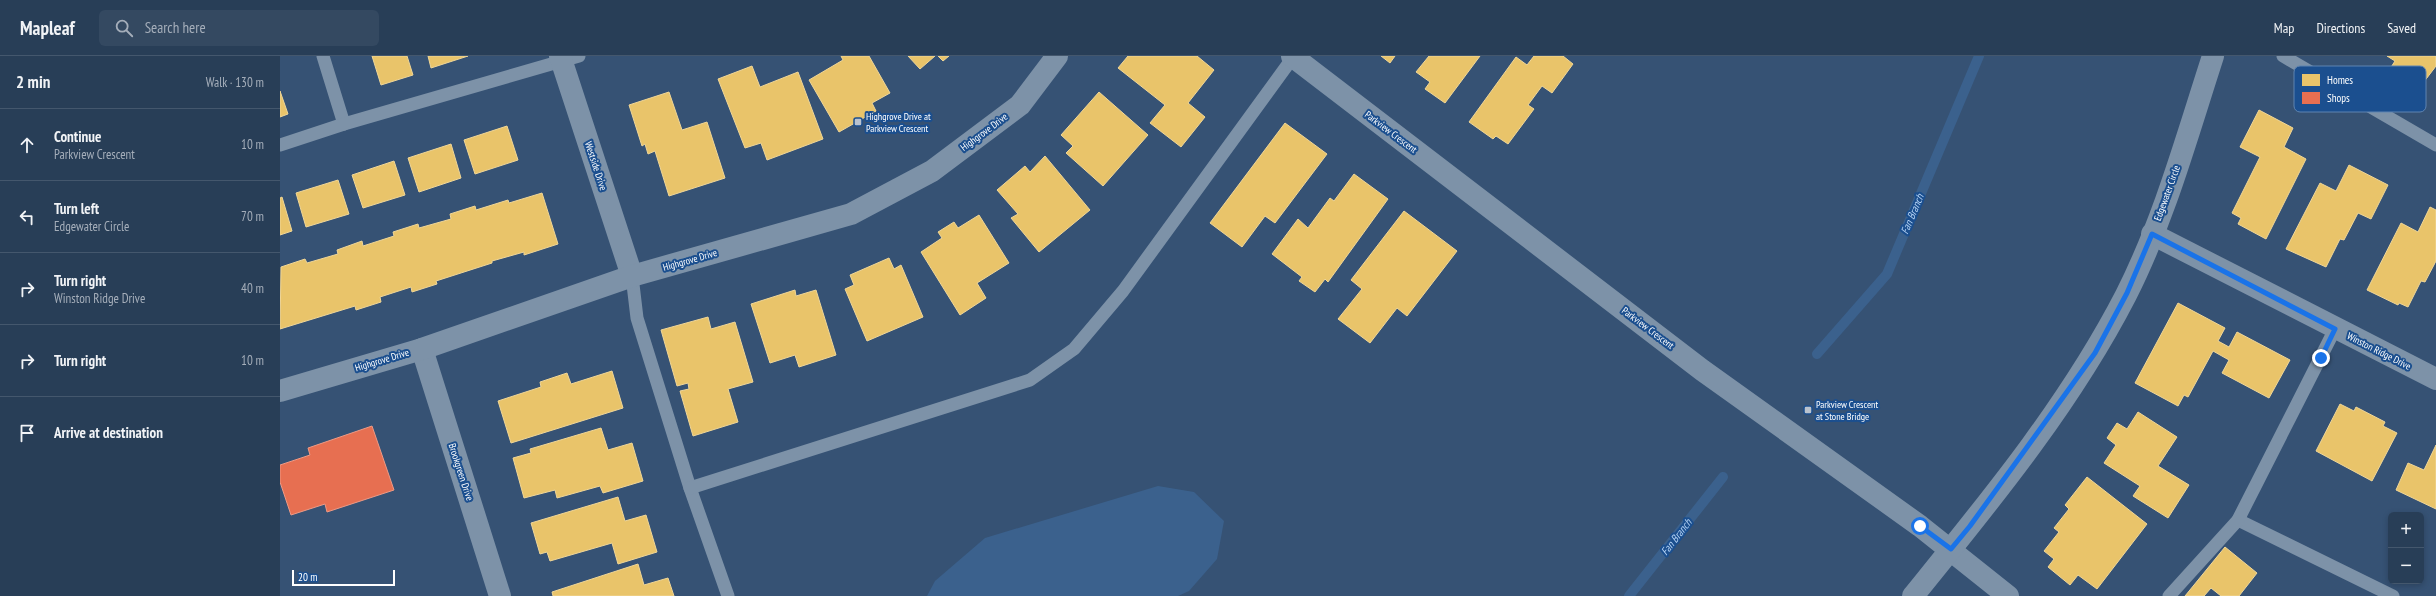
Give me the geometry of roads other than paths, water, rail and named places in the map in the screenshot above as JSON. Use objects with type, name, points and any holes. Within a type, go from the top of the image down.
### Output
[{"type":"street","name":"Highgrove Drive","points":[[280,391],[422,349],[632,276],[851,214],[932,171],[1020,106],[1057,56]]},
{"type":"street","name":"Parkview Crescent","points":[[1293,56],[1702,370],[1951,549],[2008,596]]},
{"type":"street","name":"Edgewater Circle","points":[[1913,596],[1985,508],[2095,353],[2127,293],[2152,234],[2176,168],[2213,56]]},
{"type":"street","name":"Westside Drive","points":[[567,58],[632,276]]},
{"type":"street","name":"Winston Ridge Drive","points":[[2152,234],[2335,329],[2436,379]]},
{"type":"street","name":"Brookgreen Drive","points":[[422,349],[500,596]]},
{"type":"lane","points":[[323,56],[344,124]]},
{"type":"lane","points":[[690,488],[1030,380],[1074,349],[1123,291],[1293,56]]},
{"type":"lane","points":[[2283,56],[2300,66]]},
{"type":"lane","points":[[280,145],[344,124],[567,58]]},
{"type":"lane","points":[[2379,112],[2436,145]]},
{"type":"lane","points":[[632,276],[637,318],[690,488],[728,596]]},
{"type":"lane","points":[[2169,596],[2238,520],[2335,329]]},
{"type":"lane","points":[[2238,520],[2393,596]]},
{"type":"water","points":[[1158,486],[1194,492],[1224,521],[1217,559],[1189,591],[1178,596],[927,596],[935,581],[985,538]]},
{"type":"waterway","name":"Fan Branch","points":[[1817,354],[1887,274],[1979,56]]},
{"type":"waterway","name":"Fan Branch","points":[[1629,596],[1723,477]]},
{"type":"place","name":"Highgrove Drive at Parkview Crescent","points":[[858,122]]},
{"type":"place","name":"Parkview Crescent at Stone Bridge","points":[[1808,410]]}]
